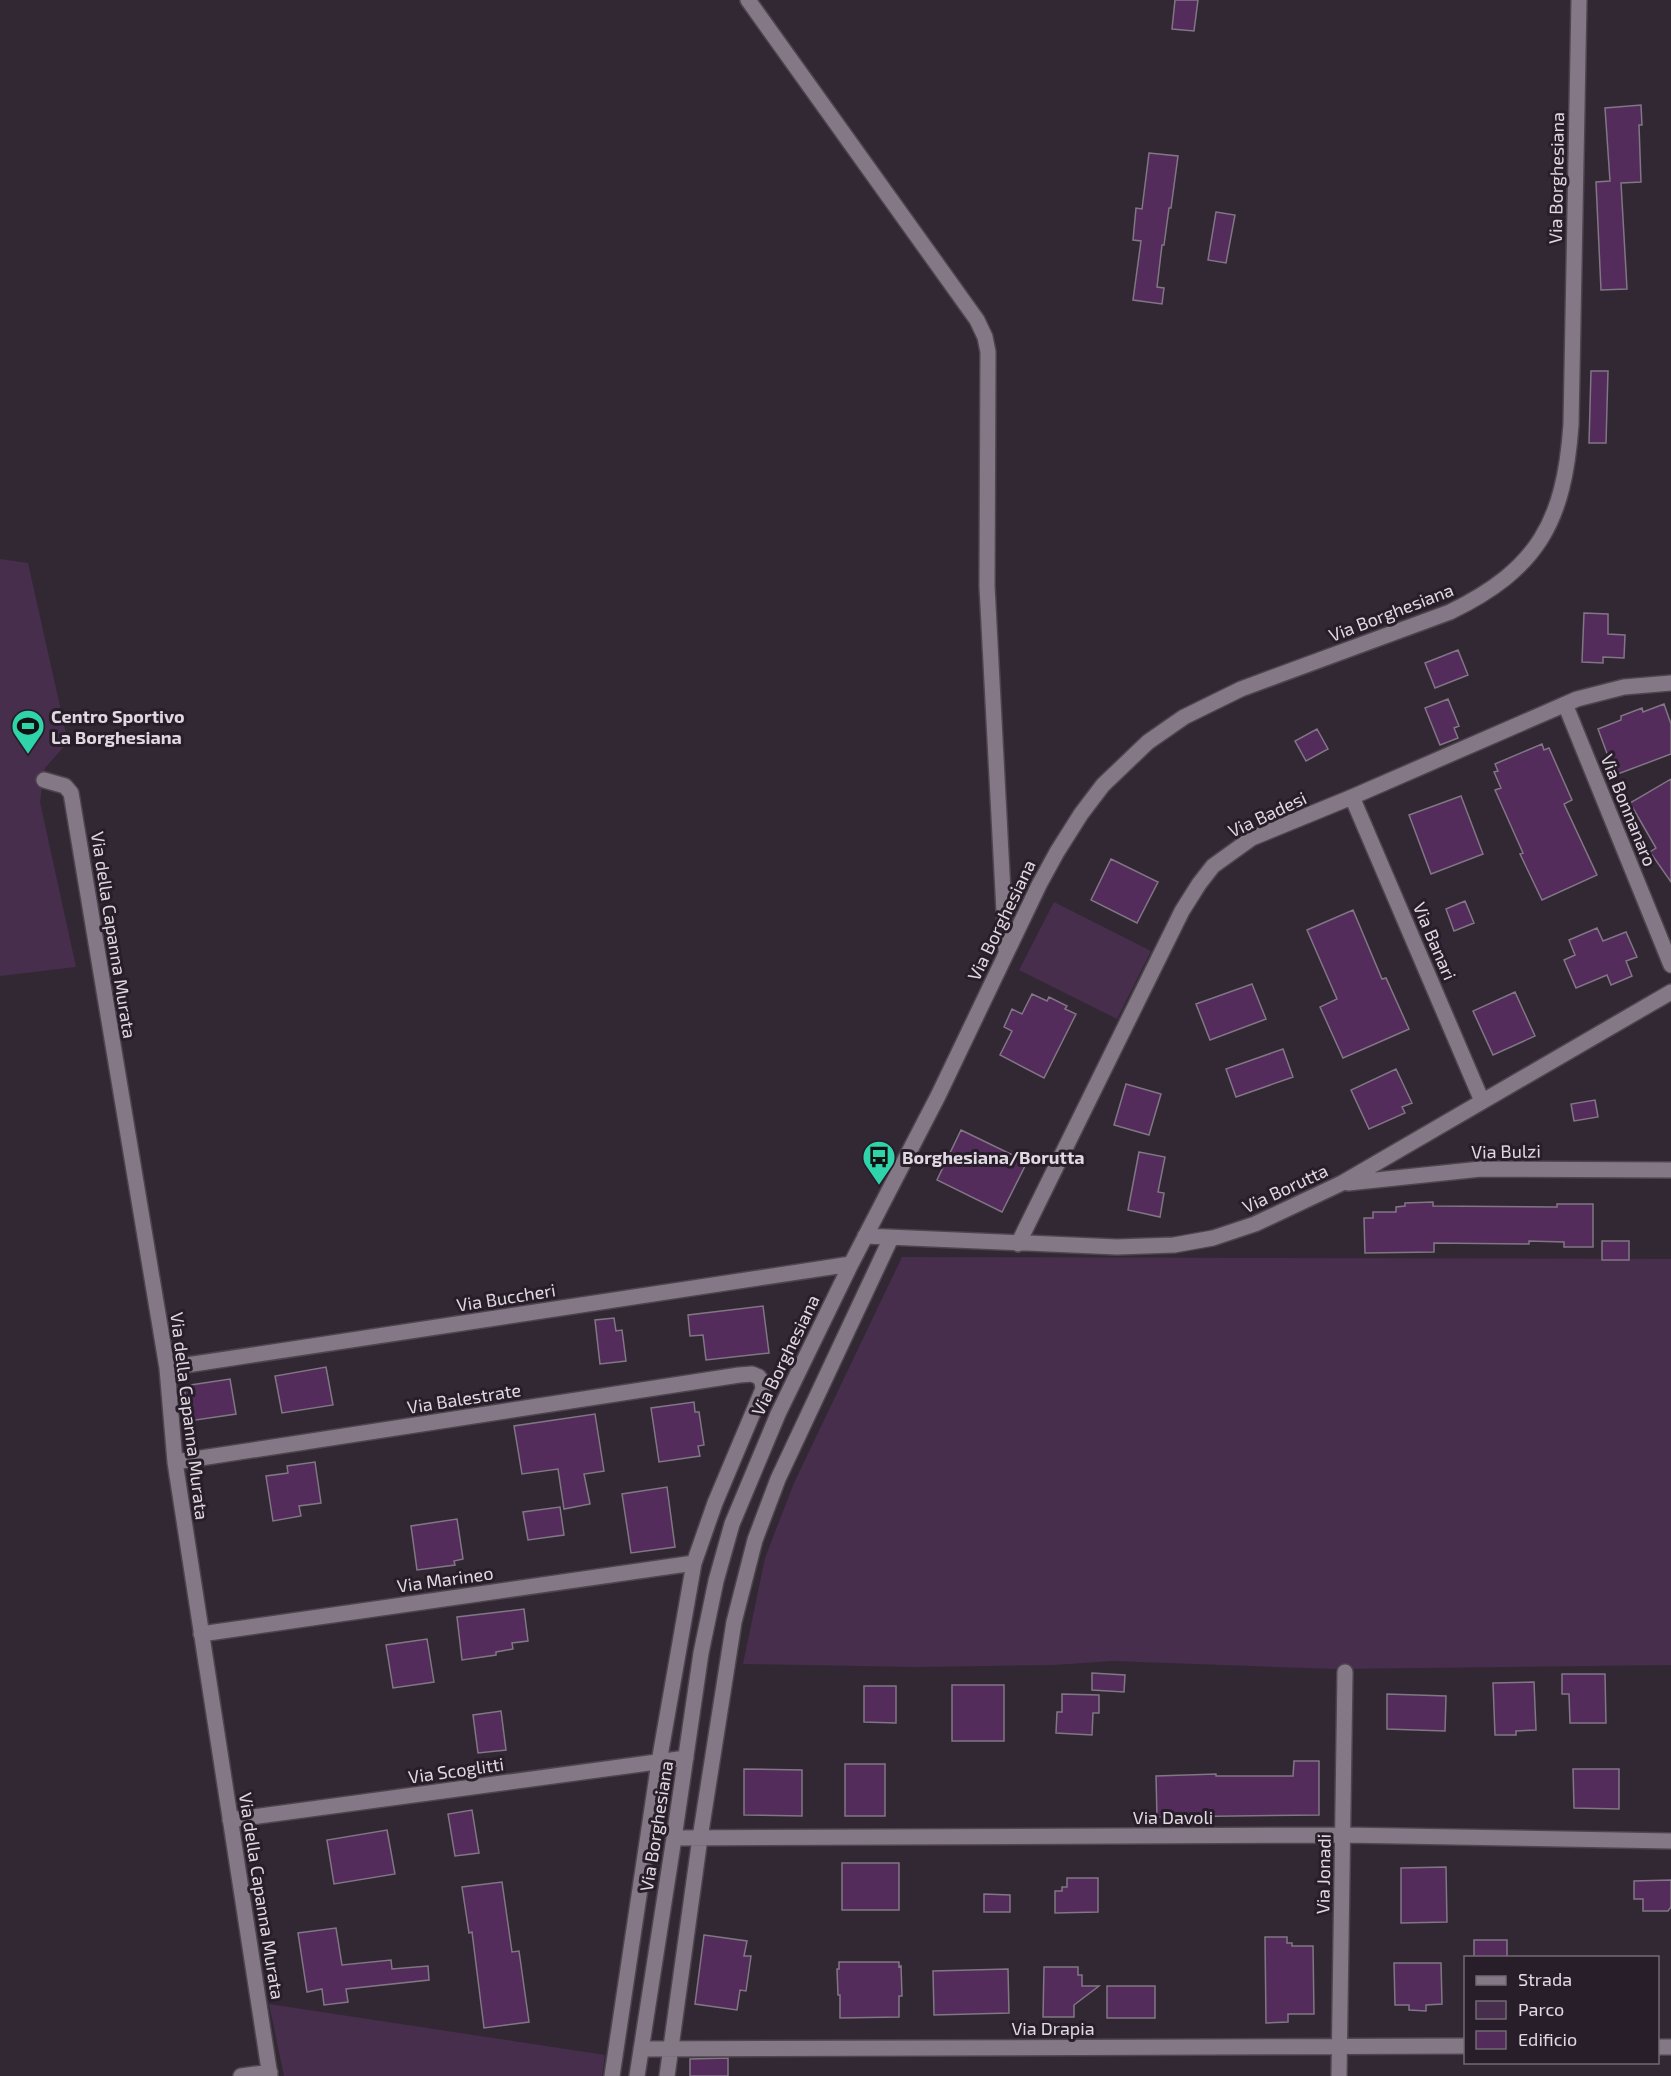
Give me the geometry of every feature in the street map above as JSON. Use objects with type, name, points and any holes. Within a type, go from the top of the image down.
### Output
[{"type":"street","points":[[748,0],[977,320],[985,336],[987,352],[987,586],[1006,953]]},
{"type":"street","name":"Via Borghesiana","points":[[637,2076],[708,1618],[735,1514],[778,1414],[865,1236],[938,1096],[1039,885],[1081,814],[1103,785],[1148,741],[1191,713],[1233,692],[1440,616],[1477,598],[1510,575],[1524,562],[1541,538],[1555,510],[1564,483],[1571,425],[1579,0]]},
{"type":"street","name":"Via Badesi","points":[[1018,1244],[1182,911],[1213,866],[1252,838],[1586,695],[1616,688],[1671,683]]},
{"type":"street","name":"Via Bonnanaro","points":[[1565,704],[1671,965]]},
{"type":"street","name":"Via della Capanna Murata","points":[[44,780],[65,786],[71,793],[167,1368],[175,1462],[270,2074]]},
{"type":"street","name":"Via Banari","points":[[1352,797],[1482,1101]]},
{"type":"street","name":"Via Borutta","points":[[865,1236],[1018,1244],[1137,1247],[1201,1242],[1255,1224],[1342,1183],[1671,992]]},
{"type":"street","name":"Via Bulzi","points":[[1342,1183],[1481,1169],[1671,1170]]},
{"type":"street","points":[[667,2076],[700,1838],[734,1622],[755,1540],[778,1479],[891,1238]]},
{"type":"street","name":"Via Buccheri","points":[[167,1368],[851,1264]]},
{"type":"street","name":"Via Balestrate","points":[[175,1462],[739,1375],[752,1374],[759,1377]]},
{"type":"street","name":"Via Borghesiana","points":[[612,2076],[659,1762],[694,1563],[731,1463],[762,1394],[762,1382],[759,1377]]},
{"type":"street","name":"Via Marineo","points":[[201,1634],[694,1563]]},
{"type":"street","points":[[708,1618],[734,1622]]},
{"type":"street","name":"Via Jonadi","points":[[1339,2076],[1345,1672]]},
{"type":"street","name":"Via Scoglitti","points":[[230,1820],[686,1758]]},
{"type":"street","name":"Via Davoli","points":[[675,1838],[1343,1836],[1671,1841]]},
{"type":"street","name":"Via Drapia","points":[[641,2049],[1464,2046]]},
{"type":"street","points":[[241,2076],[270,2074]]},
{"type":"green space","name":"Centro Sportivo La Borghesiana","points":[[0,559],[28,563],[68,742],[45,768],[40,802],[76,967],[0,976]]},
{"type":"green space","points":[[1054,902],[1151,951],[1117,1019],[1019,970]]},
{"type":"green space","points":[[902,1257],[1671,1259],[1671,1665],[1335,1669],[1112,1661],[1054,1665],[918,1667],[743,1664],[765,1558],[794,1483]]},
{"type":"green space","points":[[269,2004],[605,2055],[602,2076],[284,2076]]},
{"type":"building","points":[[1175,0],[1198,0],[1194,31],[1172,29]]},
{"type":"building","points":[[1641,105],[1642,125],[1639,125],[1641,182],[1621,183],[1627,289],[1601,290],[1596,182],[1610,181],[1605,108]]},
{"type":"building","points":[[1149,153],[1178,156],[1157,287],[1164,288],[1162,304],[1133,300],[1141,241],[1133,240],[1136,208],[1142,209]]},
{"type":"building","points":[[1216,212],[1235,215],[1226,263],[1208,260]]},
{"type":"building","points":[[1591,371],[1608,371],[1606,443],[1589,443]]},
{"type":"building","points":[[1584,613],[1608,614],[1608,634],[1625,635],[1624,658],[1603,657],[1603,663],[1582,662]]},
{"type":"building","points":[[1458,650],[1468,675],[1435,688],[1425,663]]},
{"type":"building","points":[[1448,699],[1459,726],[1454,728],[1458,738],[1440,745],[1425,708]]},
{"type":"building","points":[[1664,704],[1671,724],[1671,754],[1615,775],[1598,729],[1621,720],[1621,716],[1642,708],[1643,712]]},
{"type":"building","points":[[1317,729],[1328,749],[1306,761],[1295,741]]},
{"type":"building","points":[[1542,744],[1544,750],[1549,748],[1572,800],[1564,804],[1597,875],[1542,900],[1520,854],[1523,853],[1495,790],[1501,788],[1494,772],[1498,771],[1495,764]]},
{"type":"building","points":[[1671,779],[1671,882],[1650,852],[1656,848],[1630,803]]},
{"type":"building","points":[[1461,796],[1483,854],[1431,874],[1409,815]]},
{"type":"building","points":[[1111,859],[1158,882],[1137,923],[1091,900]]},
{"type":"building","points":[[1465,901],[1474,923],[1454,931],[1446,909]]},
{"type":"building","points":[[1353,910],[1382,979],[1386,978],[1409,1029],[1343,1058],[1320,1007],[1337,999],[1307,930]]},
{"type":"building","points":[[1597,928],[1603,941],[1626,932],[1637,957],[1626,961],[1632,976],[1611,985],[1607,975],[1576,988],[1564,960],[1575,955],[1569,940]]},
{"type":"building","points":[[1252,984],[1266,1019],[1210,1040],[1196,1004]]},
{"type":"building","points":[[1515,992],[1535,1036],[1493,1055],[1473,1011]]},
{"type":"building","points":[[1032,994],[1047,1001],[1049,997],[1067,1006],[1065,1009],[1076,1014],[1044,1078],[1000,1055],[1012,1031],[1004,1027],[1012,1009],[1022,1014]]},
{"type":"building","points":[[1283,1049],[1293,1077],[1236,1097],[1226,1069]]},
{"type":"building","points":[[1396,1069],[1412,1103],[1402,1107],[1405,1113],[1369,1129],[1351,1090]]},
{"type":"building","points":[[1126,1084],[1161,1094],[1149,1135],[1114,1125]]},
{"type":"building","points":[[1595,1100],[1598,1117],[1574,1121],[1571,1104]]},
{"type":"building","points":[[961,1130],[1027,1162],[1002,1212],[937,1180]]},
{"type":"building","points":[[1139,1152],[1165,1157],[1158,1192],[1164,1193],[1160,1217],[1128,1210]]},
{"type":"building","points":[[1433,1202],[1433,1206],[1557,1207],[1557,1204],[1593,1204],[1593,1247],[1564,1247],[1564,1242],[1529,1241],[1529,1244],[1434,1243],[1434,1252],[1365,1253],[1364,1218],[1373,1218],[1373,1212],[1396,1212],[1396,1207],[1405,1206],[1405,1203]]},
{"type":"building","points":[[1602,1241],[1629,1241],[1629,1260],[1602,1260]]},
{"type":"building","points":[[763,1306],[769,1353],[706,1360],[703,1335],[690,1336],[688,1315]]},
{"type":"building","points":[[614,1318],[616,1331],[622,1330],[626,1361],[600,1364],[595,1320]]},
{"type":"building","points":[[326,1367],[333,1405],[282,1413],[275,1376]]},
{"type":"building","points":[[230,1379],[236,1414],[189,1421],[184,1386]]},
{"type":"building","points":[[694,1402],[695,1412],[699,1412],[704,1445],[698,1446],[700,1456],[659,1462],[651,1408]]},
{"type":"building","points":[[595,1414],[604,1471],[584,1474],[590,1504],[564,1509],[558,1469],[522,1474],[514,1426]]},
{"type":"building","points":[[315,1462],[321,1503],[299,1506],[301,1516],[273,1521],[266,1476],[288,1473],[287,1466]]},
{"type":"building","points":[[667,1487],[675,1547],[631,1553],[622,1494]]},
{"type":"building","points":[[560,1507],[564,1535],[528,1540],[523,1512]]},
{"type":"building","points":[[457,1519],[463,1559],[454,1561],[455,1565],[417,1570],[411,1526]]},
{"type":"building","points":[[524,1609],[528,1641],[512,1643],[513,1649],[496,1652],[496,1655],[462,1660],[457,1617]]},
{"type":"building","points":[[427,1639],[434,1682],[393,1688],[386,1645]]},
{"type":"building","points":[[1092,1673],[1125,1675],[1124,1692],[1092,1690]]},
{"type":"building","points":[[1562,1674],[1605,1674],[1606,1723],[1570,1723],[1569,1694],[1562,1694]]},
{"type":"building","points":[[1534,1682],[1536,1730],[1516,1731],[1516,1735],[1495,1735],[1493,1683]]},
{"type":"building","points":[[952,1685],[1004,1685],[1004,1741],[952,1741]]},
{"type":"building","points":[[864,1686],[896,1686],[896,1723],[864,1722]]},
{"type":"building","points":[[1062,1694],[1099,1695],[1099,1713],[1093,1713],[1092,1735],[1056,1733],[1057,1712],[1062,1712]]},
{"type":"building","points":[[1387,1694],[1446,1696],[1445,1731],[1387,1729]]},
{"type":"building","points":[[501,1711],[506,1750],[478,1753],[473,1715]]},
{"type":"building","points":[[1294,1761],[1319,1761],[1319,1815],[1157,1817],[1156,1776],[1216,1774],[1216,1776],[1293,1776]]},
{"type":"building","points":[[845,1764],[885,1764],[885,1816],[845,1816]]},
{"type":"building","points":[[744,1769],[802,1770],[802,1816],[744,1815]]},
{"type":"building","points":[[1573,1769],[1619,1769],[1619,1809],[1574,1808]]},
{"type":"building","points":[[472,1810],[479,1853],[455,1856],[448,1814]]},
{"type":"building","points":[[387,1830],[395,1874],[334,1884],[327,1840]]},
{"type":"building","points":[[842,1863],[899,1863],[899,1910],[842,1910]]},
{"type":"building","points":[[1446,1867],[1447,1922],[1401,1923],[1401,1868]]},
{"type":"building","points":[[1067,1878],[1098,1878],[1098,1912],[1055,1913],[1055,1891],[1062,1891],[1062,1887],[1067,1887]]},
{"type":"building","points":[[1671,1880],[1671,1907],[1668,1911],[1643,1911],[1643,1899],[1634,1899],[1634,1881]]},
{"type":"building","points":[[502,1882],[512,1952],[519,1951],[529,2022],[484,2028],[472,1932],[469,1933],[462,1887]]},
{"type":"building","points":[[984,1894],[1010,1895],[1010,1912],[984,1912]]},
{"type":"building","points":[[336,1928],[342,1965],[391,1960],[392,1969],[428,1966],[429,1980],[346,1989],[348,2002],[324,2005],[322,1989],[307,1992],[298,1933]]},
{"type":"building","points":[[704,1935],[747,1941],[744,1956],[751,1956],[746,1991],[740,1990],[737,2010],[695,2004]]},
{"type":"building","points":[[1265,1937],[1287,1937],[1287,1943],[1292,1943],[1292,1946],[1313,1946],[1314,2014],[1288,2014],[1288,2022],[1266,2023]]},
{"type":"building","points":[[1474,1940],[1507,1940],[1507,1956],[1474,1956]]},
{"type":"building","points":[[839,1962],[899,1962],[902,1996],[899,1996],[899,2017],[840,2018],[837,1969],[839,1969]]},
{"type":"building","points":[[1394,1963],[1441,1963],[1442,2004],[1426,2005],[1426,2011],[1409,2010],[1409,2005],[1395,2005]]},
{"type":"building","points":[[1044,1967],[1078,1967],[1078,1975],[1082,1975],[1082,1986],[1099,1986],[1074,2005],[1074,2017],[1043,2017]]},
{"type":"building","points":[[1008,1969],[1009,2013],[934,2015],[933,1971]]},
{"type":"building","points":[[1107,1986],[1155,1986],[1155,2018],[1107,2018]]},
{"type":"building","points":[[728,2058],[728,2076],[690,2076],[690,2059]]},
{"type":"place","name":"Centro Sportivo La Borghesiana","points":[[28,755]]},
{"type":"place","name":"Borghesiana/Borutta","points":[[879,1186]]}]
